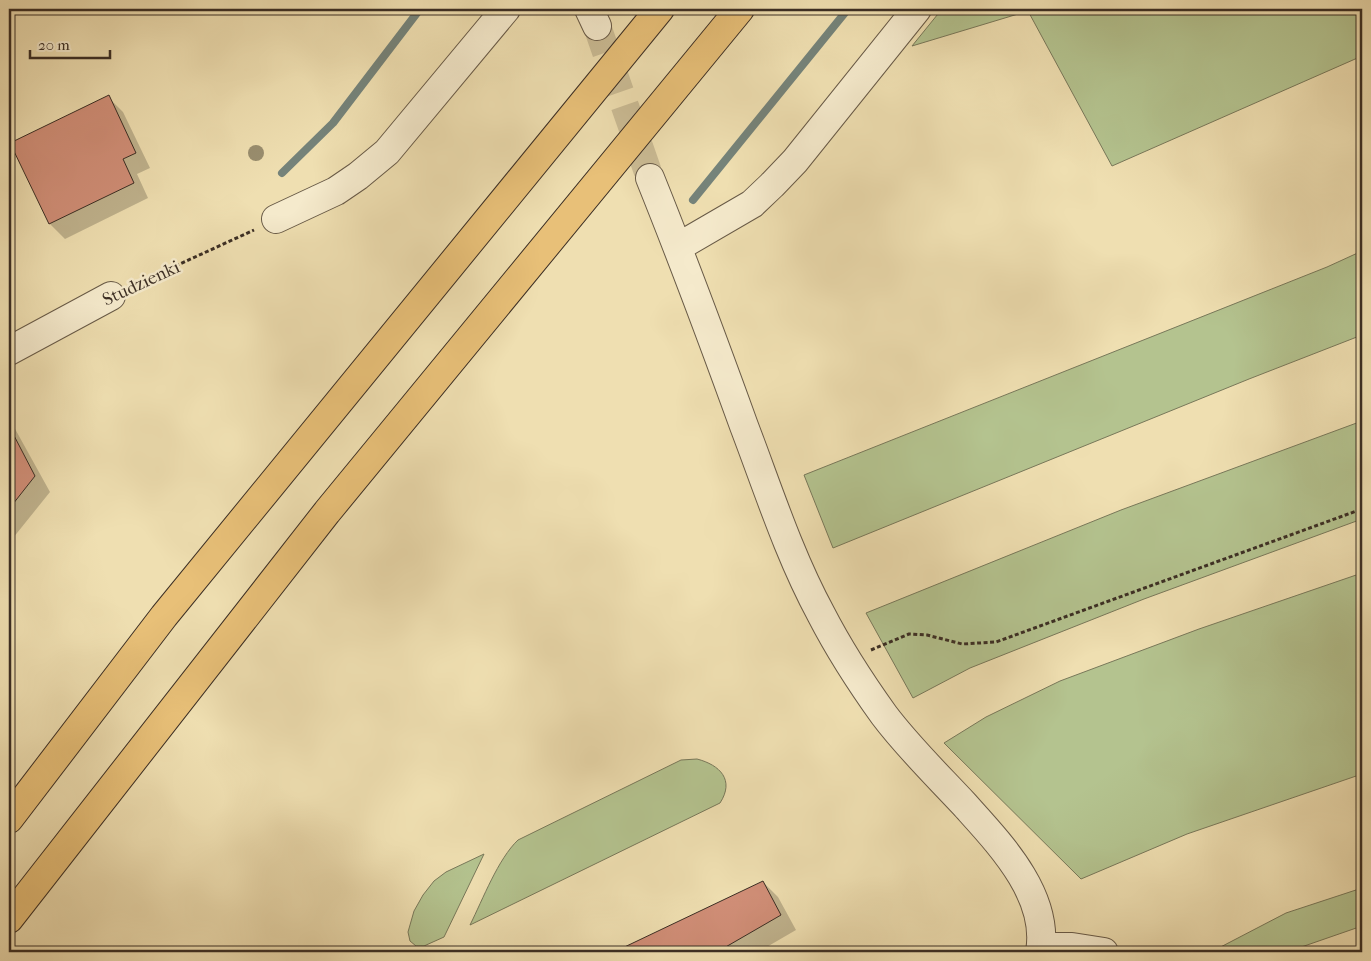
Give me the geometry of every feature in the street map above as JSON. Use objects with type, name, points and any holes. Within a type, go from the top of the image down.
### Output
[{"type":"highway","points":[[9,819],[164,616],[660,9]]},
{"type":"highway","points":[[9,920],[327,512],[740,9]]},
{"type":"street","points":[[276,219],[336,191],[387,152],[506,9]]},
{"type":"street","points":[[678,247],[752,204],[772,185],[795,161],[917,9]]},
{"type":"street","points":[[650,178],[678,247],[777,513],[820,614],[848,661],[885,716],[990,833],[1016,867],[1028,886],[1035,904],[1040,924],[1040,949],[1072,947],[1104,952]]},
{"type":"street","name":"Studzienki","points":[[9,351],[111,296]]},
{"type":"path","name":"Studzienki","points":[[111,296],[276,219]]},
{"type":"path","points":[[892,640],[910,634],[927,635],[962,644],[996,642],[1362,509]]},
{"type":"green space","points":[[942,9],[1362,9],[1362,56],[1112,166],[1028,11],[912,46]]},
{"type":"green space","points":[[1362,251],[1362,335],[833,548],[804,475],[1327,267]]},
{"type":"green space","points":[[1362,421],[1362,519],[1144,599],[970,668],[913,698],[866,613],[1121,510]]},
{"type":"green space","points":[[1362,573],[1362,774],[1187,834],[1081,879],[944,743],[986,717],[1060,681],[1199,629]]},
{"type":"green space","points":[[697,759],[712,765],[723,775],[726,787],[720,803],[470,925],[497,868],[518,840],[681,760]]},
{"type":"green space","points":[[484,854],[444,937],[424,946],[416,946],[410,941],[408,932],[414,911],[423,895],[434,881],[446,872]]},
{"type":"green space","points":[[1362,888],[1362,926],[1287,952],[1211,952],[1286,913]]},
{"type":"building","points":[[109,95],[136,153],[123,159],[134,183],[49,224],[10,143]]},
{"type":"building","points":[[9,426],[35,476],[9,509]]},
{"type":"building","points":[[763,881],[781,915],[717,952],[614,952]]},
{"type":"waterway","points":[[282,173],[333,123],[420,9]]},
{"type":"waterway","points":[[693,200],[848,9]]},
{"type":"tunnel","points":[[597,26],[650,178]]}]
